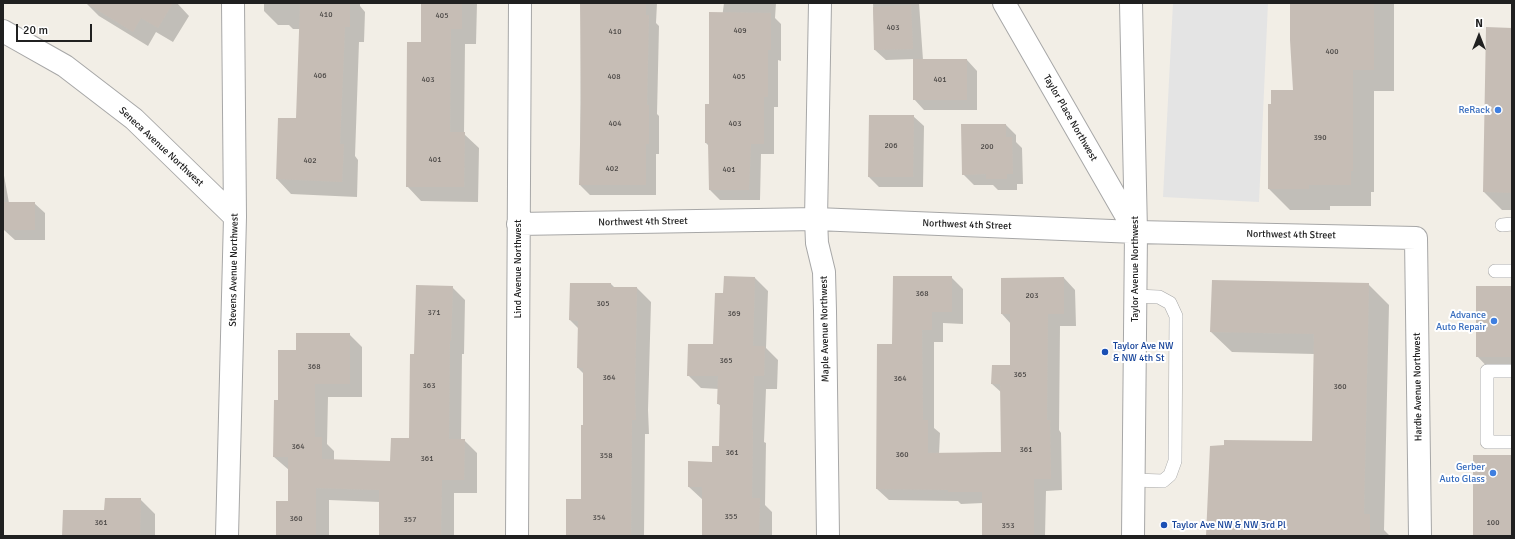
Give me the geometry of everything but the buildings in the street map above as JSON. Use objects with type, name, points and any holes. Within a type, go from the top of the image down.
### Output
[{"type":"street","name":"Stevens Avenue Northwest","points":[[227,536],[235,217],[233,3]]},
{"type":"street","name":"Lind Avenue Northwest","points":[[517,536],[520,3]]},
{"type":"street","name":"Maple Avenue Northwest","points":[[820,3],[816,219],[817,243],[824,272],[828,536]]},
{"type":"street","name":"Taylor Place Northwest","points":[[1004,3],[1136,232]]},
{"type":"street","name":"Taylor Avenue Northwest","points":[[1131,3],[1136,232],[1133,536]]},
{"type":"street","name":"Seneca Avenue Northwest","points":[[3,31],[65,66],[134,119],[235,217]]},
{"type":"street","name":"Northwest 4th Street","points":[[518,224],[816,219],[1136,232],[1416,238]]},
{"type":"street","name":"Hardie Avenue Northwest","points":[[1416,238],[1420,536]]},
{"type":"lane","points":[[1495,271],[1512,271]]},
{"type":"lane","points":[[1133,480],[1163,481],[1170,475],[1175,461],[1176,316],[1170,303],[1159,297],[1135,296]]},
{"type":"lane","points":[[1512,371],[1487,371],[1487,442],[1512,442]]},
{"type":"shaded area","points":[[1173,3],[1268,3],[1259,202],[1163,197]]},
{"type":"place","name":"ReRack","points":[[1498,110]]},
{"type":"place","name":"Advance Auto Repair","points":[[1494,321]]},
{"type":"place","name":"Taylor Ave NW & NW 4th St","points":[[1105,352]]},
{"type":"place","name":"Gerber Auto Glass","points":[[1493,473]]},
{"type":"place","name":"Taylor Ave NW & NW 3rd Pl","points":[[1164,525]]}]
